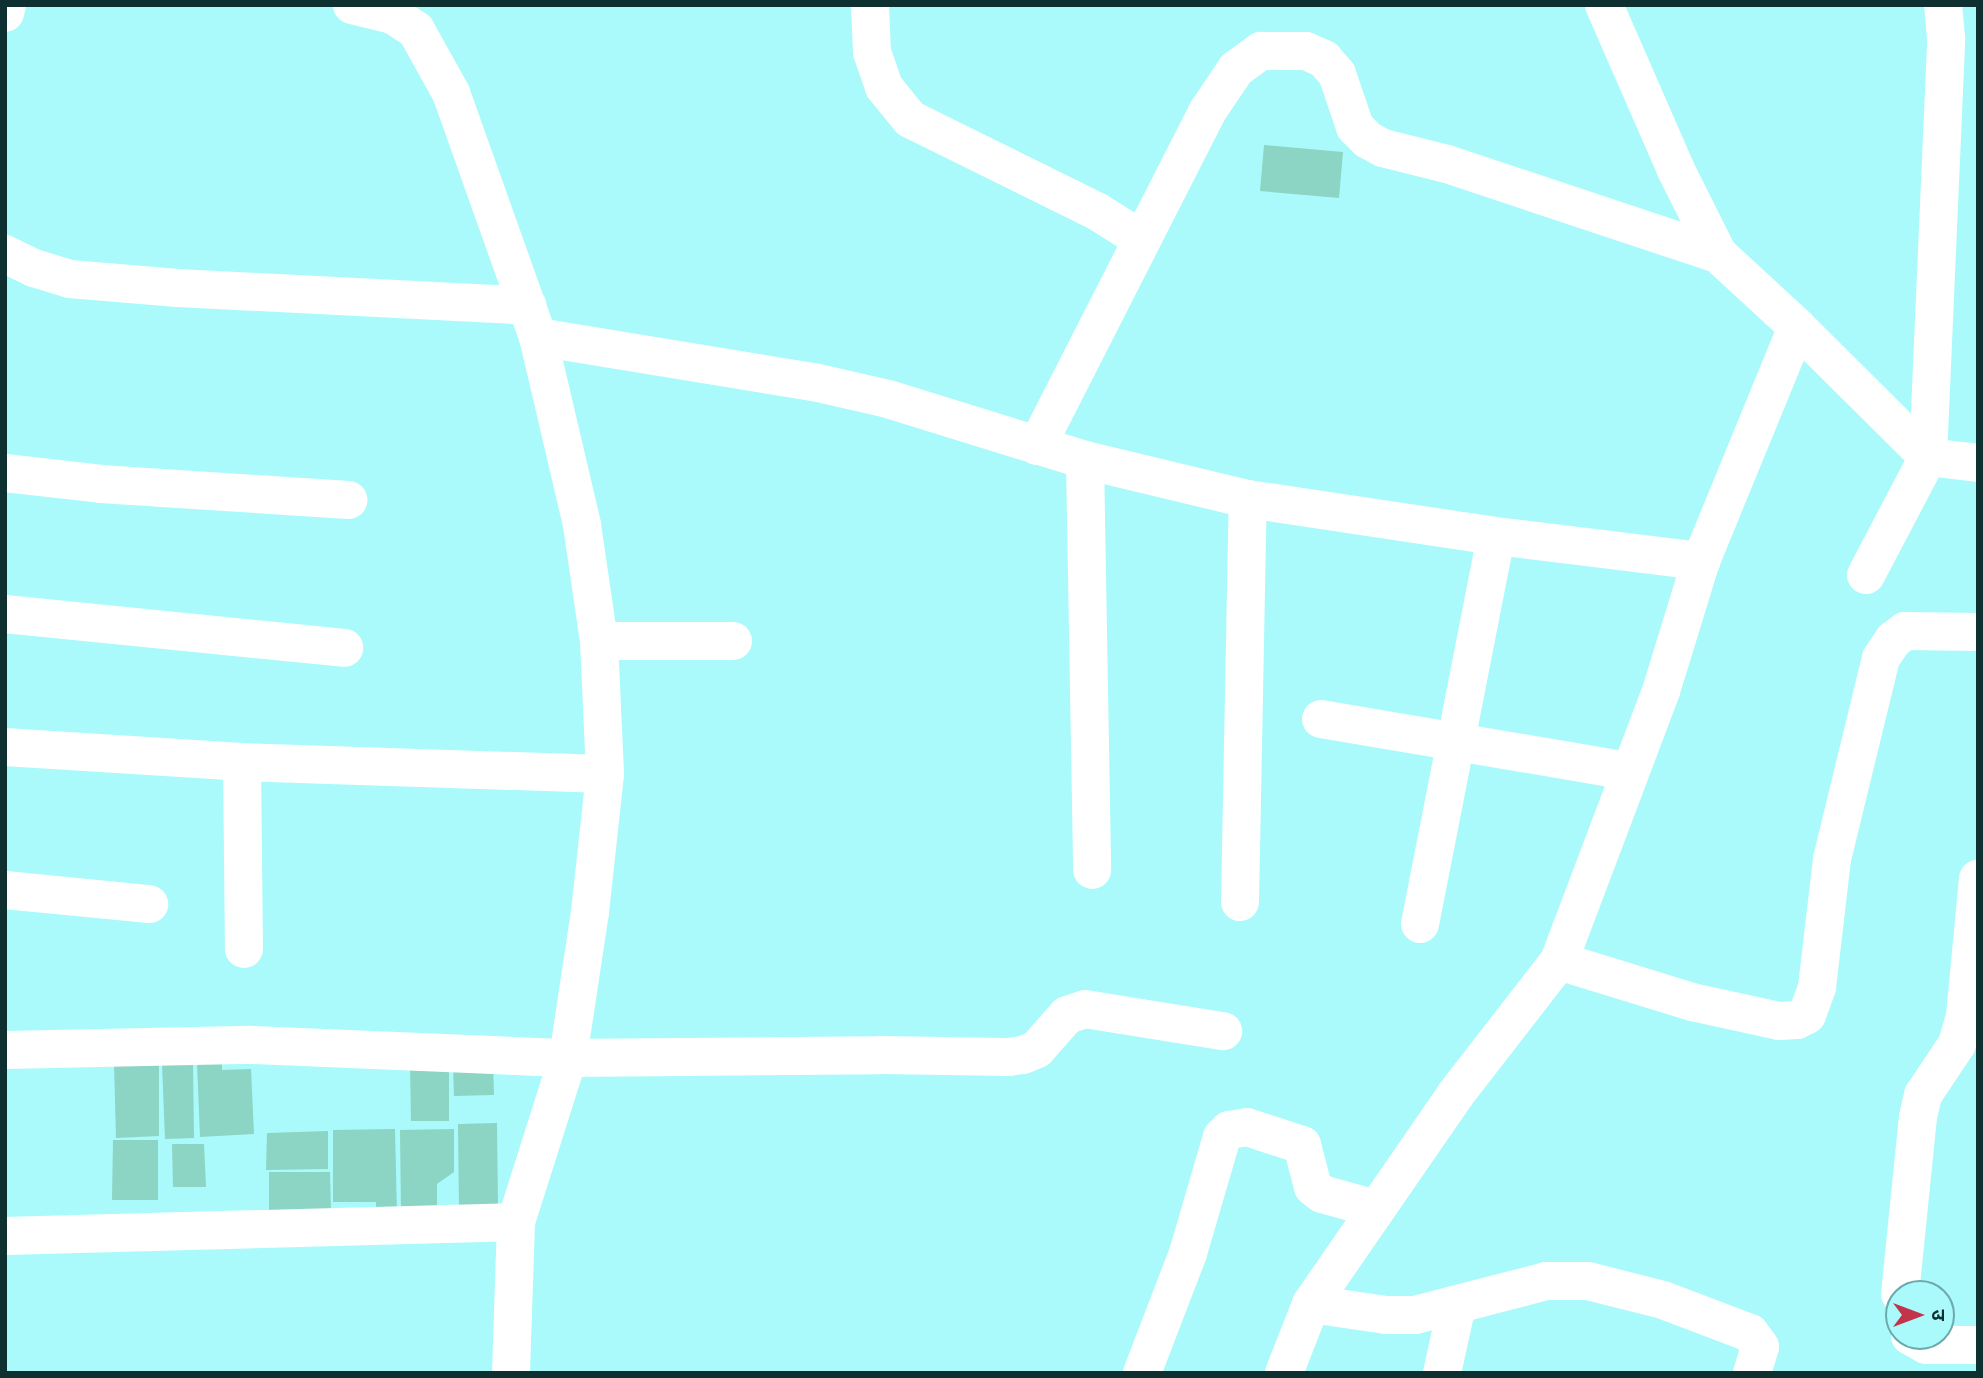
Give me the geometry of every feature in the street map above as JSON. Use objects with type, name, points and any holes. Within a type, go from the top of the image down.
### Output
[{"type":"street","points":[[5,13],[7,5]]},
{"type":"street","points":[[352,5],[393,15],[416,30],[451,93],[533,321],[582,525],[599,641],[605,774],[590,912],[568,1058],[516,1222],[511,1373]]},
{"type":"street","points":[[870,5],[873,52],[884,87],[910,119],[1098,212],[1141,239]]},
{"type":"street","points":[[1604,5],[1676,170],[1718,254],[1797,327],[1928,457],[1978,463]]},
{"type":"street","points":[[1866,575],[1928,457],[1947,38],[1943,5]]},
{"type":"street","points":[[1037,446],[1207,112],[1236,69],[1261,51],[1306,51],[1324,59],[1337,74],[1355,127],[1368,140],[1383,148],[1447,164],[1718,254]]},
{"type":"street","points":[[5,254],[34,268],[70,279],[533,321],[888,399],[1085,460],[1248,499],[1496,536],[1700,561]]},
{"type":"street","points":[[1284,1373],[1311,1304],[1455,1095],[1559,961],[1661,691],[1700,561],[1797,327]]},
{"type":"street","points":[[1085,460],[1092,870]]},
{"type":"street","points":[[5,473],[101,484],[348,500]]},
{"type":"street","points":[[1240,902],[1248,499]]},
{"type":"street","points":[[1420,924],[1496,536]]},
{"type":"street","points":[[5,614],[344,648]]},
{"type":"street","points":[[1559,961],[1692,1002],[1779,1021],[1797,1020],[1807,1015],[1817,987],[1832,859],[1881,657],[1893,640],[1905,631],[1978,632]]},
{"type":"street","points":[[599,641],[733,641]]},
{"type":"street","points":[[1321,719],[1630,771]]},
{"type":"street","points":[[5,747],[242,762],[605,774]]},
{"type":"street","points":[[242,762],[244,949]]},
{"type":"street","points":[[1901,1280],[1918,1117],[1929,1083],[1967,1045],[1965,1016],[1978,879]]},
{"type":"street","points":[[5,890],[149,904]]},
{"type":"street","points":[[5,1050],[325,1046],[568,1058],[881,1055],[1008,1057],[1037,1049],[1067,1015],[1085,1009],[1223,1031]]},
{"type":"street","points":[[1142,1373],[1188,1254],[1222,1137],[1229,1130],[1247,1127],[1298,1142],[1306,1153],[1314,1187],[1322,1194],[1376,1209]]},
{"type":"street","points":[[5,1236],[516,1222]]},
{"type":"street","points":[[1311,1304],[1386,1315],[1415,1315],[1546,1281],[1588,1281],[1663,1300],[1750,1333],[1760,1347],[1752,1373]]},
{"type":"street","points":[[1442,1373],[1458,1305]]},
{"type":"street","points":[[1955,1345],[1978,1345]]},
{"type":"building","points":[[1264,145],[1343,152],[1339,198],[1260,191]]},
{"type":"building","points":[[159,1061],[159,1136],[116,1138],[114,1062]]},
{"type":"building","points":[[222,1062],[222,1070],[251,1069],[254,1134],[200,1137],[197,1063]]},
{"type":"building","points":[[162,1064],[193,1064],[194,1138],[165,1139]]},
{"type":"building","points":[[449,1064],[449,1121],[411,1121],[410,1065]]},
{"type":"building","points":[[493,1064],[494,1095],[454,1096],[453,1065]]},
{"type":"building","points":[[497,1123],[498,1208],[459,1208],[458,1124]]},
{"type":"building","points":[[395,1129],[397,1215],[376,1216],[376,1202],[333,1202],[333,1130]]},
{"type":"building","points":[[454,1129],[454,1172],[437,1184],[437,1214],[401,1213],[400,1130]]},
{"type":"building","points":[[328,1131],[328,1169],[266,1170],[267,1133]]},
{"type":"building","points":[[113,1140],[158,1140],[158,1200],[112,1200]]},
{"type":"building","points":[[172,1144],[204,1144],[206,1187],[173,1187]]},
{"type":"building","points":[[269,1172],[330,1172],[331,1212],[269,1213]]}]
